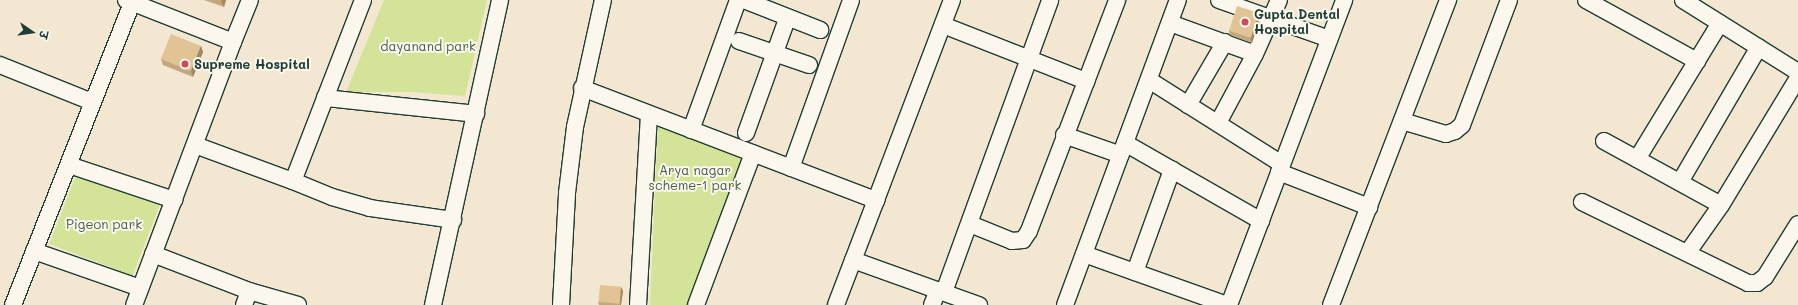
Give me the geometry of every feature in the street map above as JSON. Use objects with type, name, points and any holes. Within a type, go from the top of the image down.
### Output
[{"type":"street","points":[[134,305],[250,0]]},
{"type":"street","points":[[294,181],[363,0]]},
{"type":"street","points":[[433,305],[453,220],[500,0]]},
{"type":"street","points":[[561,305],[569,172],[582,88],[603,0]]},
{"type":"street","points":[[691,130],[738,0]]},
{"type":"street","points":[[744,0],[787,19],[820,30]]},
{"type":"street","points":[[791,168],[851,0]]},
{"type":"street","points":[[938,296],[970,224],[1050,0]]},
{"type":"street","points":[[970,224],[1002,239],[1023,240],[1029,231],[1064,135],[1117,0]]},
{"type":"street","points":[[1065,305],[1178,0]]},
{"type":"street","points":[[1218,124],[1255,54],[1272,19],[1279,0]]},
{"type":"street","points":[[1084,254],[1228,305],[1344,0]]},
{"type":"street","points":[[1331,305],[1448,0]]},
{"type":"street","points":[[1402,121],[1446,134],[1455,132],[1462,125],[1509,0]]},
{"type":"street","points":[[1586,0],[1697,61]]},
{"type":"street","points":[[1684,0],[1798,72]]},
{"type":"street","points":[[13,305],[130,1],[233,42]]},
{"type":"street","points":[[1225,1],[1329,39]]},
{"type":"street","points":[[836,305],[943,24],[947,2]]},
{"type":"street","points":[[746,133],[787,19]]},
{"type":"street","points":[[1170,23],[1255,54]]},
{"type":"street","points":[[1637,159],[1720,23]]},
{"type":"street","points":[[943,24],[1086,81]]},
{"type":"street","points":[[739,41],[809,65]]},
{"type":"street","points":[[1188,105],[1225,42]]},
{"type":"street","points":[[1680,182],[1759,47]]},
{"type":"street","points":[[0,65],[92,102]]},
{"type":"street","points":[[1688,252],[1721,205],[1798,78]]},
{"type":"street","points":[[1148,80],[1218,124],[1280,168],[1368,207]]},
{"type":"street","points":[[582,88],[876,200]]},
{"type":"street","points":[[325,98],[476,114]]},
{"type":"street","points":[[638,305],[649,114]]},
{"type":"street","points":[[1064,135],[1123,149],[1172,170],[1260,221]]},
{"type":"street","points":[[1604,141],[1721,205]]},
{"type":"street","points":[[195,145],[370,208],[453,220]]},
{"type":"street","points":[[696,305],[753,153]]},
{"type":"street","points":[[68,165],[174,200]]},
{"type":"street","points":[[1135,272],[1172,170]]},
{"type":"street","points":[[1582,202],[1688,252],[1737,279],[1757,283],[1765,277],[1798,224]]},
{"type":"street","points":[[34,251],[140,288]]},
{"type":"street","points":[[153,254],[247,298],[298,305]]},
{"type":"street","points":[[853,260],[938,296],[979,305]]},
{"type":"green space","name":"dayanand park","points":[[384,0],[487,0],[465,96],[411,92],[346,92]]},
{"type":"green space","name":"Arya nagar scheme-1 park","points":[[658,121],[691,130],[744,159],[689,305],[650,305]]},
{"type":"green space","name":"Pigeon park","points":[[77,172],[160,204],[132,276],[49,244]]},
{"type":"building","points":[[1237,6],[1259,13],[1251,38],[1229,31]]},
{"type":"building","points":[[171,34],[201,46],[191,71],[161,59]]},
{"type":"building","points":[[600,285],[621,287],[619,304],[599,302]]},
{"type":"place","name":"Gupta Dental Hospital","points":[[1245,22]]},
{"type":"place","name":"Supreme Hospital","points":[[185,64]]}]
